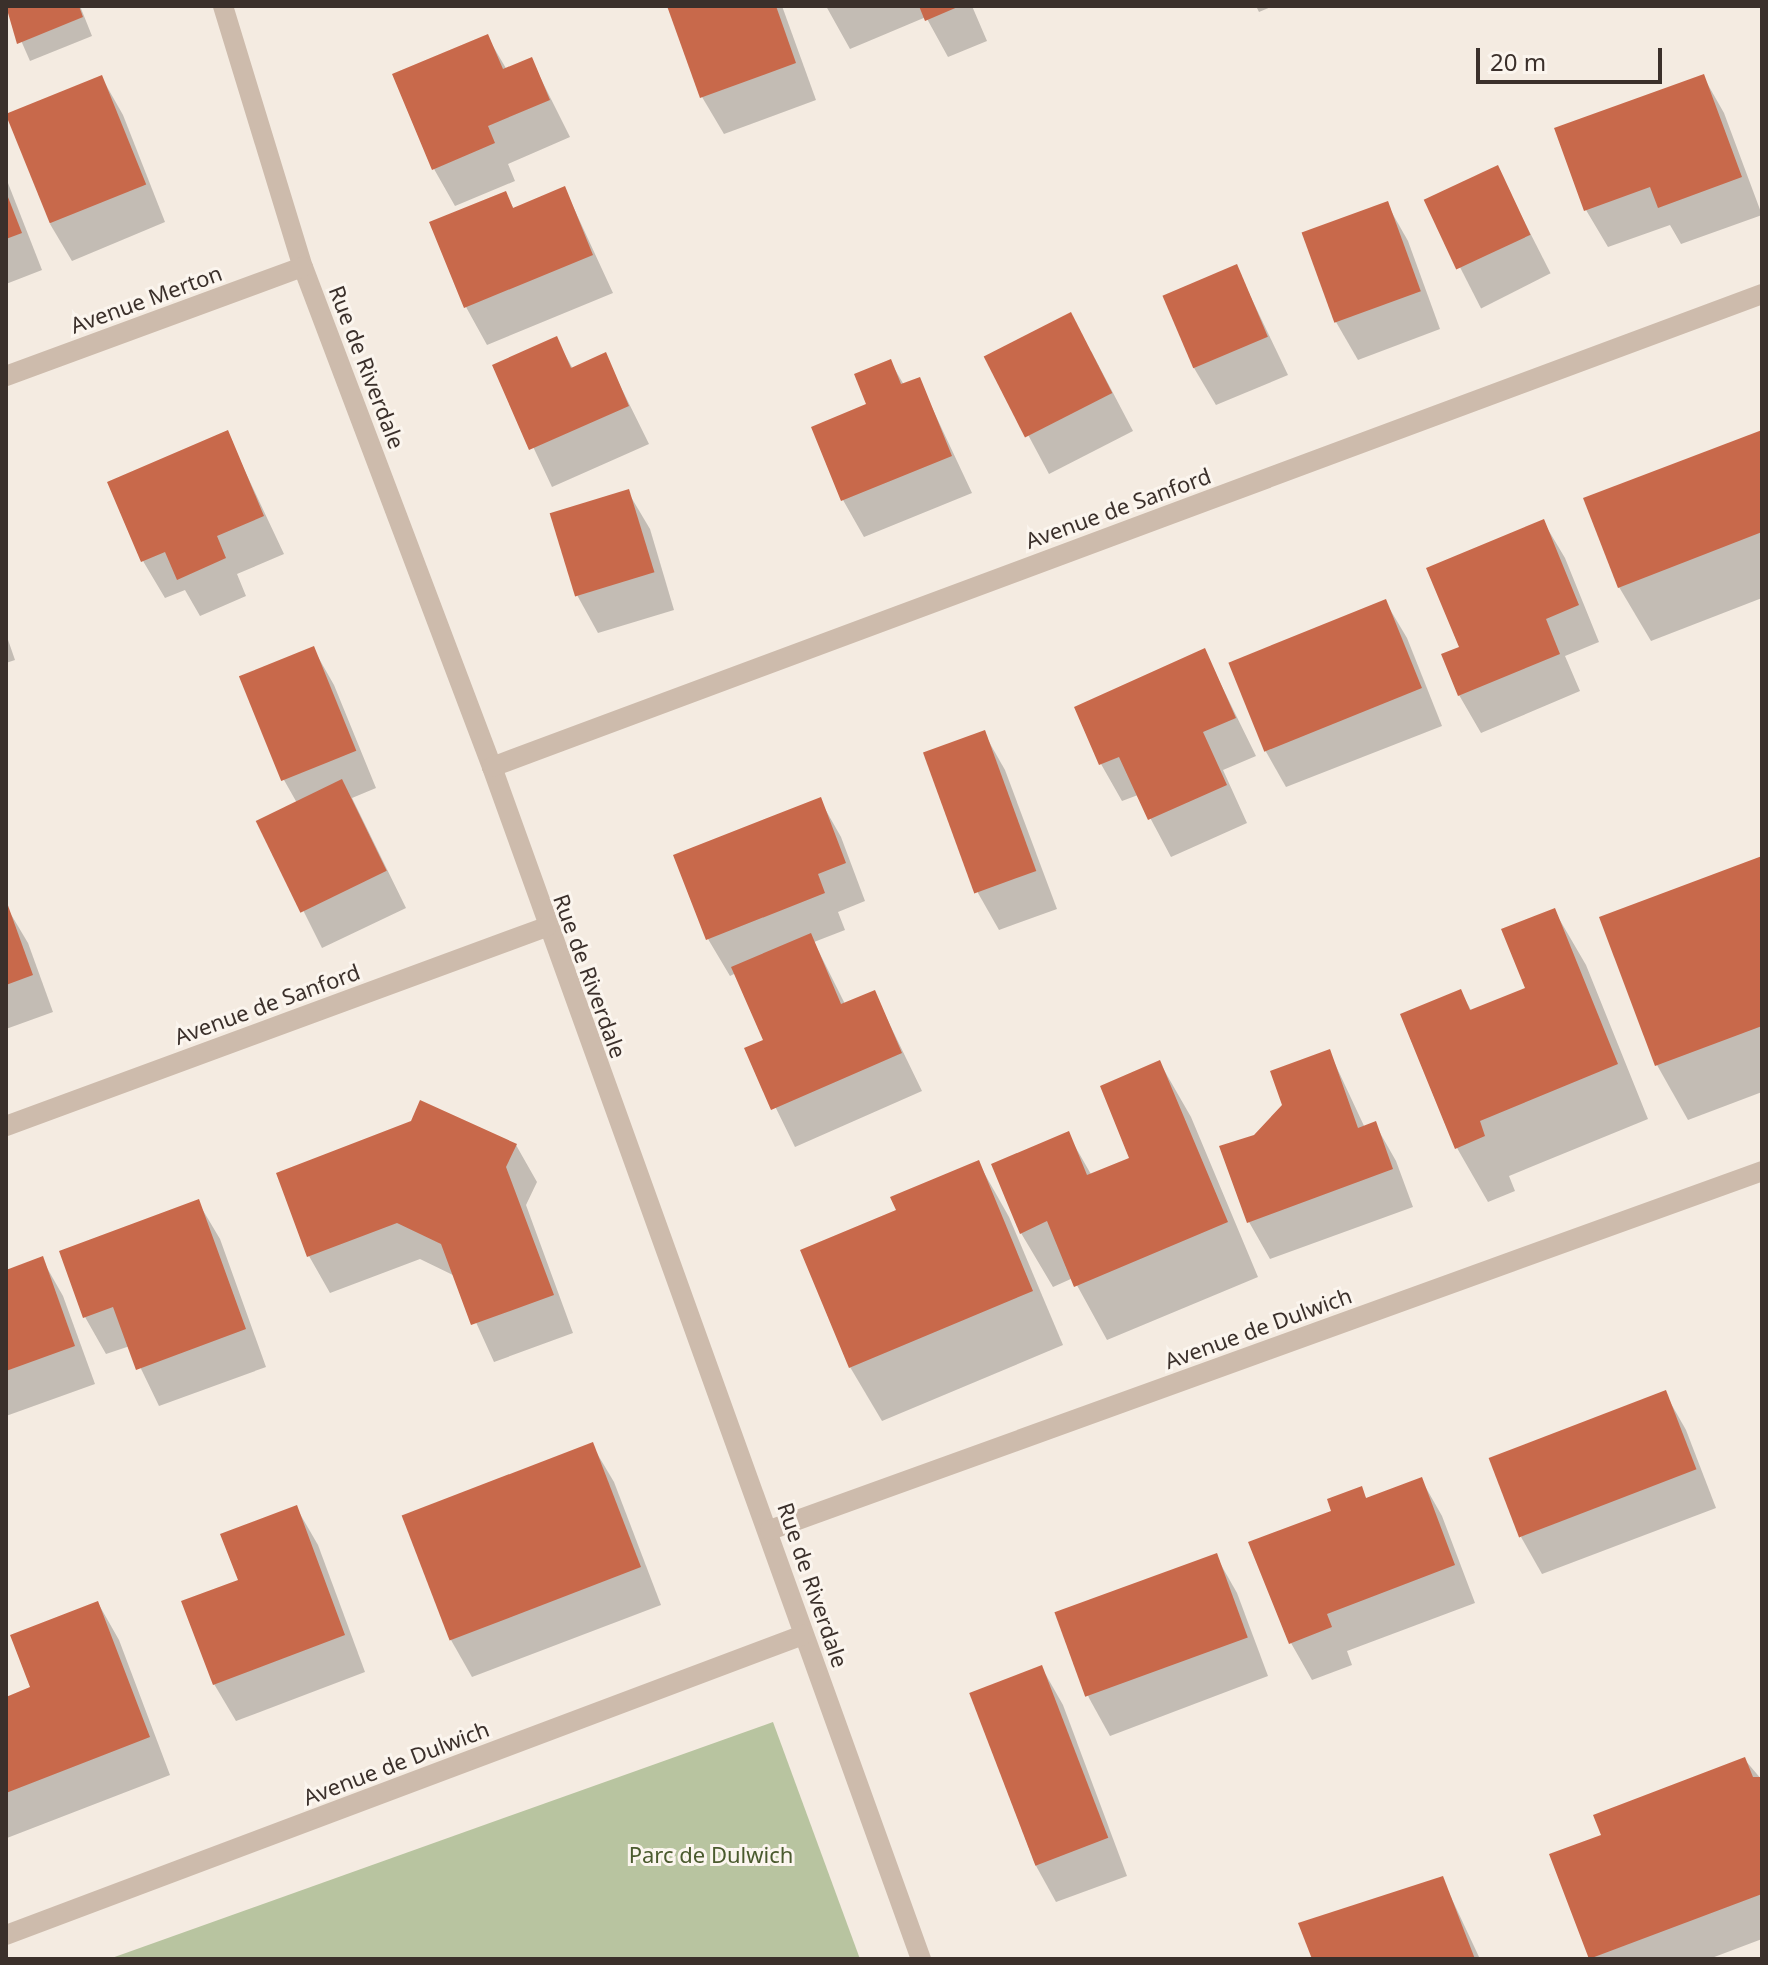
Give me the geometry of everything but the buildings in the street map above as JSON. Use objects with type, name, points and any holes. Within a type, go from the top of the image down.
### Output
[{"type":"street","name":"Rue de Riverdale","points":[[223,6],[303,267],[492,767],[546,927],[770,1530],[803,1635],[921,1959]]},
{"type":"street","name":"Avenue Merton","points":[[6,376],[303,267]]},
{"type":"street","name":"Avenue de Sanford","points":[[492,767],[1762,294]]},
{"type":"street","name":"Avenue de Sanford","points":[[6,1126],[546,927]]},
{"type":"street","name":"Avenue de Dulwich","points":[[770,1530],[1762,1171]]},
{"type":"street","name":"Avenue de Dulwich","points":[[6,1935],[803,1635]]},
{"type":"green space","name":"Parc de Dulwich","points":[[773,1722],[860,1959],[109,1959]]}]
